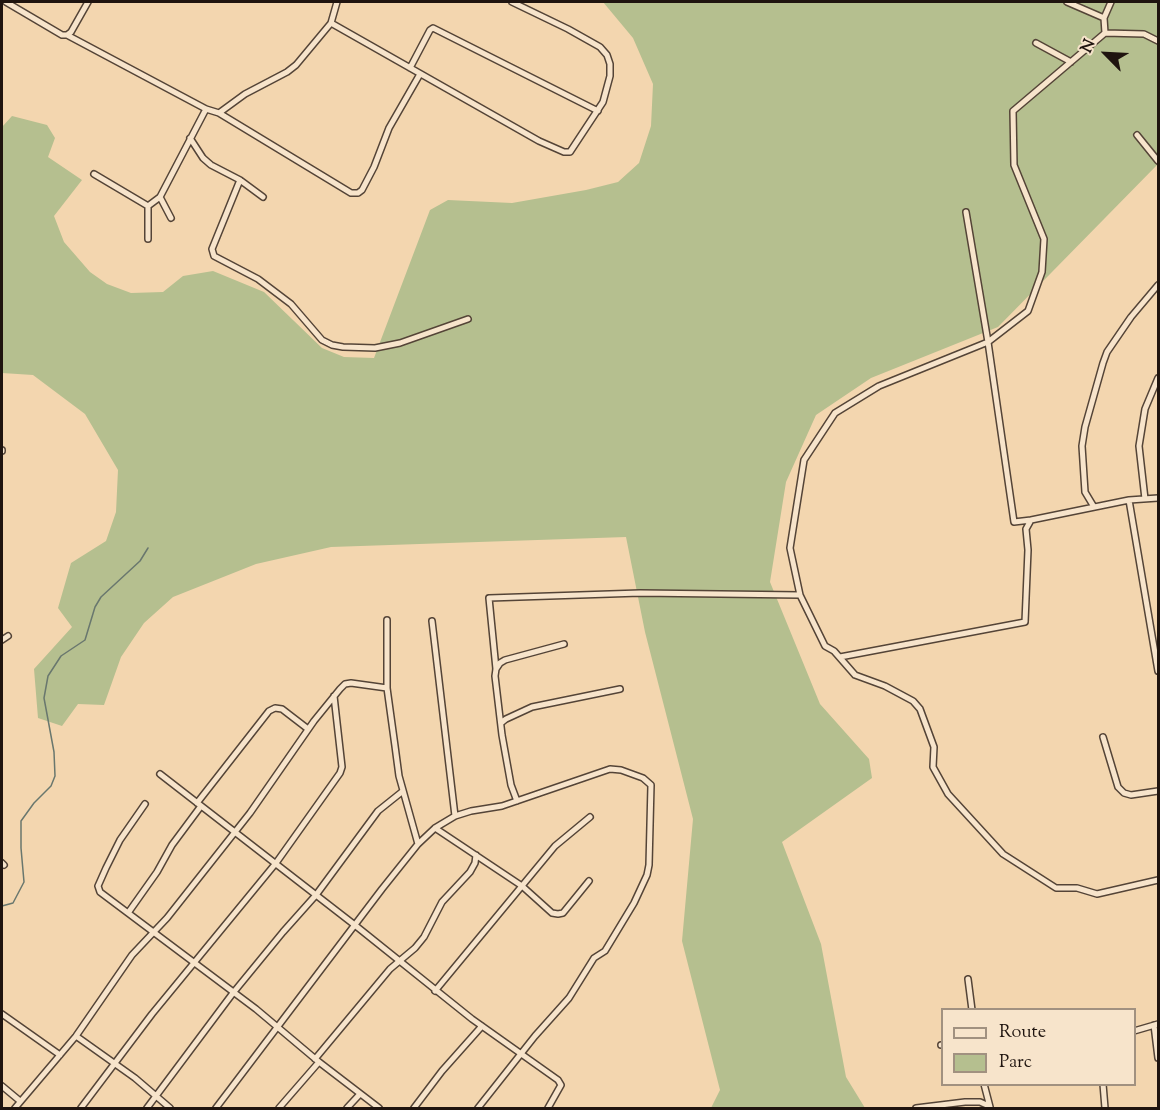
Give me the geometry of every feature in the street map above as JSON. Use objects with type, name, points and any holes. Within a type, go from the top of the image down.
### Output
[{"type":"street","points":[[6,2],[62,34],[206,109],[219,113],[351,193],[358,193],[362,190],[374,167],[389,128],[420,74]]},
{"type":"street","points":[[67,35],[88,2]]},
{"type":"street","points":[[219,113],[245,94],[296,65],[331,23],[337,2]]},
{"type":"street","points":[[331,23],[539,141],[567,153],[570,152],[577,145],[598,111],[610,76],[607,55],[600,47],[568,29],[512,2]]},
{"type":"street","points":[[1067,2],[1104,18]]},
{"type":"street","points":[[1105,33],[1104,18],[1111,2]]},
{"type":"street","points":[[410,68],[433,28],[598,111]]},
{"type":"street","points":[[1158,41],[1144,34],[1105,33],[1013,111],[1014,165],[1044,239],[1042,272],[1028,311],[988,342],[879,386],[835,413],[804,460],[790,548],[800,595],[825,646],[834,651],[855,675],[885,686],[913,701],[920,709],[934,747],[933,767],[948,794],[1003,854],[1056,888],[1077,888],[1097,894],[1158,880]]},
{"type":"street","points":[[1036,44],[1071,62]]},
{"type":"street","points":[[148,206],[160,197],[206,109]]},
{"type":"street","points":[[1137,135],[1158,161]]},
{"type":"street","points":[[190,138],[202,158],[240,180],[263,197]]},
{"type":"street","points":[[94,174],[148,206]]},
{"type":"street","points":[[240,180],[212,249],[214,256],[258,279],[291,304],[322,340],[343,347],[375,348],[400,343],[468,319]]},
{"type":"street","points":[[160,197],[171,218]]},
{"type":"street","points":[[148,206],[148,239]]},
{"type":"street","points":[[966,212],[988,342],[1014,522],[1129,500],[1158,498]]},
{"type":"street","points":[[1094,507],[1085,492],[1082,446],[1084,427],[1107,352],[1158,285]]},
{"type":"street","points":[[1145,499],[1139,446],[1145,409],[1158,378]]},
{"type":"street","points":[[1129,500],[1158,671]]},
{"type":"street","points":[[840,657],[1024,622],[1028,550],[1026,529],[1031,520]]},
{"type":"street","points":[[517,801],[511,785],[501,723],[489,598],[640,593],[800,595]]},
{"type":"street","points":[[387,620],[387,688],[394,746],[403,791],[418,844]]},
{"type":"street","points":[[432,621],[455,816]]},
{"type":"street","points":[[2,640],[8,636]]},
{"type":"street","points":[[496,669],[505,660],[564,644]]},
{"type":"street","points":[[15,1108],[75,1036],[128,960],[154,933],[235,832],[334,696],[345,684],[351,683],[387,688]]},
{"type":"street","points":[[501,723],[532,708],[620,689]]},
{"type":"street","points":[[81,1108],[152,1014],[276,864],[340,773],[342,767],[334,696]]},
{"type":"street","points":[[128,913],[199,805],[269,711],[275,708],[282,709],[308,729]]},
{"type":"street","points":[[1103,737],[1118,787],[1124,794],[1158,791]]},
{"type":"street","points":[[216,1108],[418,844],[435,828],[455,816],[471,811],[502,807],[610,769],[633,773],[651,785],[647,875],[634,903],[605,951],[594,958],[569,998],[478,1108]]},
{"type":"street","points":[[160,774],[435,990],[558,1080],[561,1085],[548,1108]]},
{"type":"street","points":[[147,1108],[233,993],[316,895],[378,811],[403,791]]},
{"type":"street","points":[[145,804],[120,840],[98,886],[99,890],[378,1108]]},
{"type":"street","points":[[435,990],[555,846],[590,817]]},
{"type":"street","points":[[435,828],[522,886],[552,913],[558,915],[563,913],[589,881]]},
{"type":"street","points":[[279,1108],[398,961],[415,948],[424,937],[442,902],[470,872],[476,855]]},
{"type":"street","points":[[968,979],[972,1008]]},
{"type":"street","points":[[2,1014],[60,1055]]},
{"type":"street","points":[[1136,1030],[1156,1025],[1158,1058]]},
{"type":"street","points":[[414,1108],[442,1071],[482,1026]]},
{"type":"street","points":[[75,1036],[170,1108]]},
{"type":"street","points":[[2,1086],[20,1101]]},
{"type":"street","points":[[916,1108],[965,1102],[990,1107],[985,1086]]},
{"type":"street","points":[[1103,1086],[1105,1108]]},
{"type":"street","points":[[347,1108],[360,1094]]},
{"type":"green space","points":[[603,2],[1158,2],[1158,164],[998,327],[871,378],[816,415],[786,482],[770,582],[820,704],[869,759],[872,778],[782,842],[821,944],[846,1077],[865,1108],[711,1108],[720,1090],[682,941],[693,819],[645,632],[626,537],[331,547],[256,564],[173,597],[144,623],[121,657],[104,705],[78,704],[62,726],[38,718],[34,669],[72,627],[58,608],[71,563],[106,541],[116,512],[118,470],[85,414],[33,375],[2,373],[2,127],[12,116],[47,125],[55,138],[48,157],[82,180],[54,216],[64,242],[90,272],[107,284],[131,293],[163,292],[183,276],[213,271],[264,292],[322,348],[344,357],[374,358],[430,210],[448,200],[512,203],[586,190],[618,182],[639,163],[651,126],[653,84],[633,38]]},
{"type":"waterway","points":[[2,906],[13,903],[24,882],[21,821],[34,803],[51,786],[55,776],[54,752],[44,698],[48,676],[61,656],[85,640],[95,607],[101,597],[140,561],[148,548]]}]
